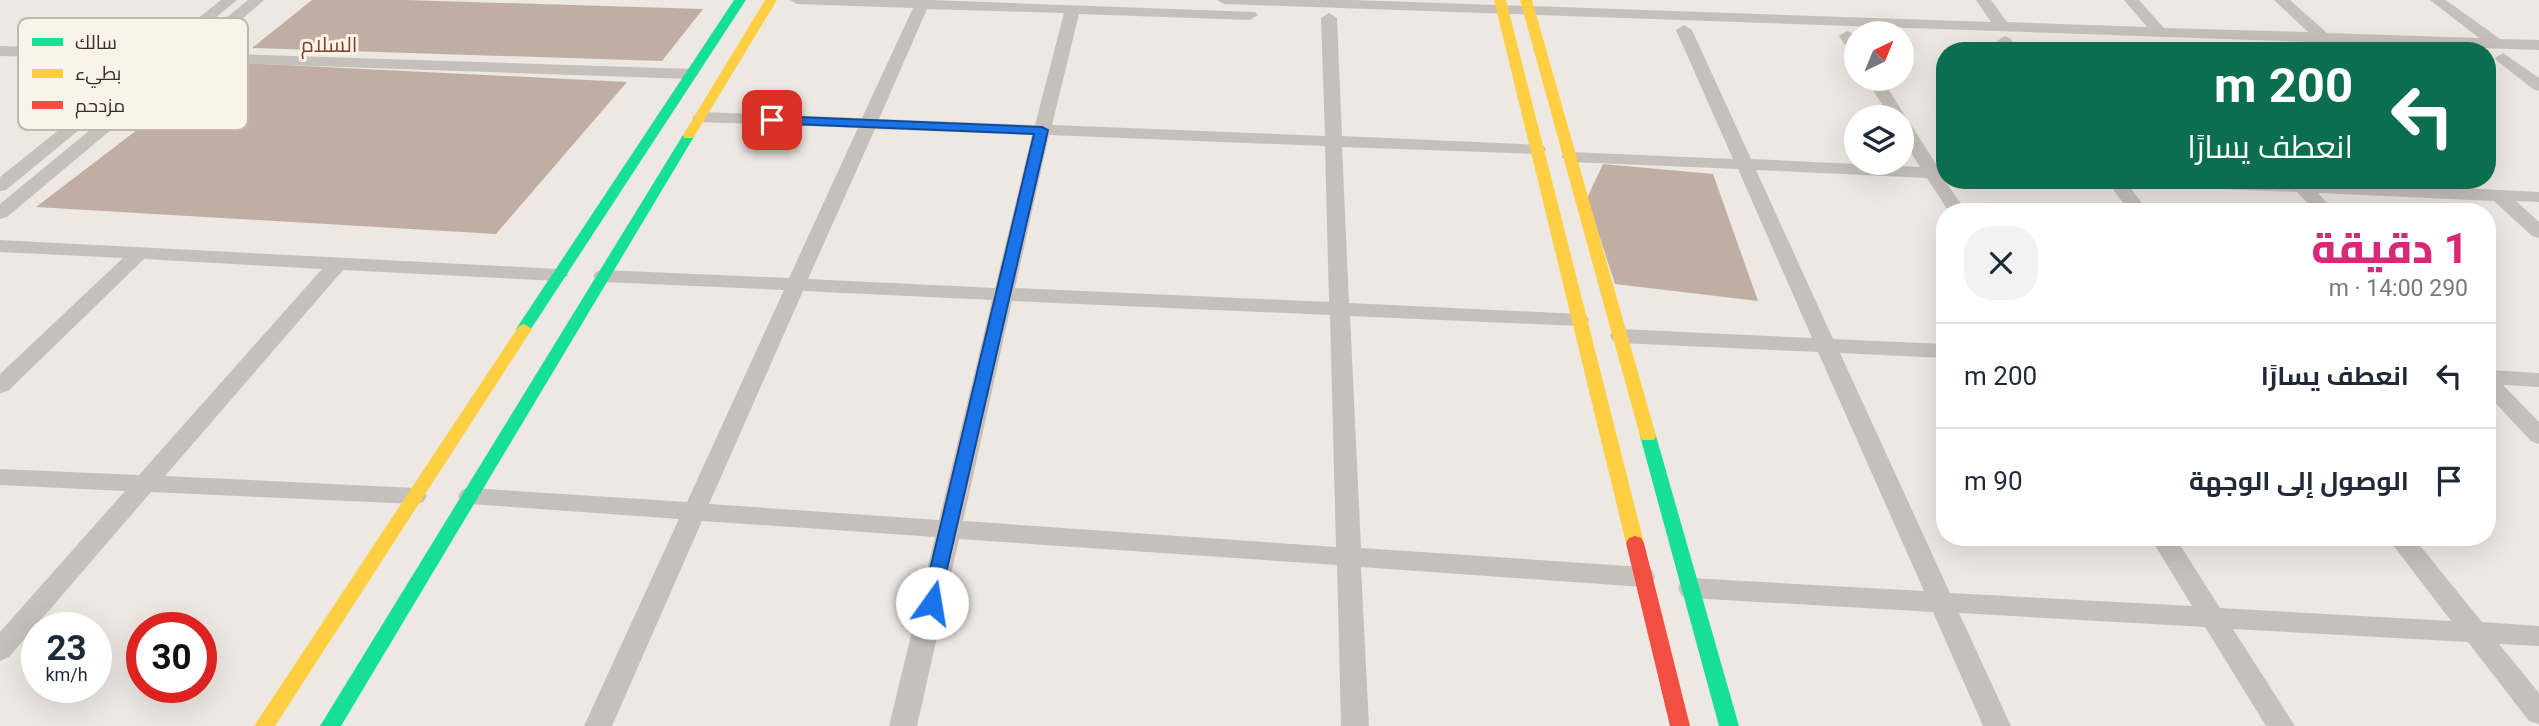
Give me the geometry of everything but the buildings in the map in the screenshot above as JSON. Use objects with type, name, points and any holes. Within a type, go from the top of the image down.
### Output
[{"type":"main road","points":[[264,726],[740,0]]},
{"type":"main road","points":[[330,726],[771,0]]},
{"type":"main road","points":[[1503,11],[1679,726]]},
{"type":"main road","points":[[1529,12],[1729,726]]},
{"type":"street","points":[[208,18],[230,0]]},
{"type":"street","points":[[236,18],[257,0]]},
{"type":"street","points":[[797,0],[1073,9],[1330,7],[1503,11],[1844,31]]},
{"type":"street","points":[[1224,0],[1330,7]]},
{"type":"street","points":[[1674,0],[1744,164],[1997,726]]},
{"type":"street","points":[[1833,0],[1845,21]]},
{"type":"street","points":[[1983,0],[2007,39]]},
{"type":"street","points":[[2131,0],[2160,32]]},
{"type":"street","points":[[2281,0],[2323,37]]},
{"type":"street","points":[[2437,0],[2483,42]]},
{"type":"street","points":[[598,726],[922,4]]},
{"type":"street","points":[[1330,7],[1355,726]]},
{"type":"street","points":[[903,726],[1042,130],[1073,9]]},
{"type":"street","points":[[1914,38],[2007,39],[2160,32],[2323,37],[2377,42]]},
{"type":"street","points":[[1914,34],[2076,42]]},
{"type":"street","points":[[2496,53],[2539,45]]},
{"type":"street","points":[[0,51],[18,52]]},
{"type":"street","points":[[2496,53],[2539,60]]},
{"type":"street","points":[[2496,54],[2539,86]]},
{"type":"street","points":[[248,59],[691,74]]},
{"type":"street","points":[[700,117],[1537,149]]},
{"type":"street","points":[[0,186],[69,130]]},
{"type":"street","points":[[0,214],[101,130]]},
{"type":"street","points":[[1914,140],[1936,169]]},
{"type":"street","points":[[1570,157],[1936,172]]},
{"type":"street","points":[[2122,189],[2133,203]]},
{"type":"street","points":[[2304,189],[2317,203]]},
{"type":"street","points":[[2382,189],[2539,197]]},
{"type":"street","points":[[2491,189],[2539,232]]},
{"type":"street","points":[[0,246],[559,275]]},
{"type":"street","points":[[0,386],[140,253]]},
{"type":"street","points":[[0,650],[337,264]]},
{"type":"street","points":[[603,275],[1579,320]]},
{"type":"street","points":[[1620,335],[1936,351]]},
{"type":"street","points":[[2496,379],[2539,380]]},
{"type":"street","points":[[2496,389],[2539,436]]},
{"type":"street","points":[[0,477],[415,496]]},
{"type":"street","points":[[470,496],[1643,577]]},
{"type":"street","points":[[2168,546],[2281,726]]},
{"type":"street","points":[[2406,546],[2539,713]]},
{"type":"street","points":[[1690,588],[2539,636]]},
{"type":"traffic: fast","points":[[524,329],[740,0]]},
{"type":"traffic: fast","points":[[330,726],[689,135]]},
{"type":"traffic: fast","points":[[1648,436],[1729,726]]},
{"type":"traffic: slow","points":[[689,135],[771,0]]},
{"type":"traffic: slow","points":[[1500,0],[1635,543]]},
{"type":"traffic: slow","points":[[1526,0],[1648,436]]},
{"type":"traffic: slow","points":[[264,726],[524,329]]},
{"type":"traffic: jam","points":[[1635,543],[1680,726]]},
{"type":"district","name":"السلام","points":[[329,45]]},
{"type":"route","points":[[772,120],[1042,130],[932,603]]}]
